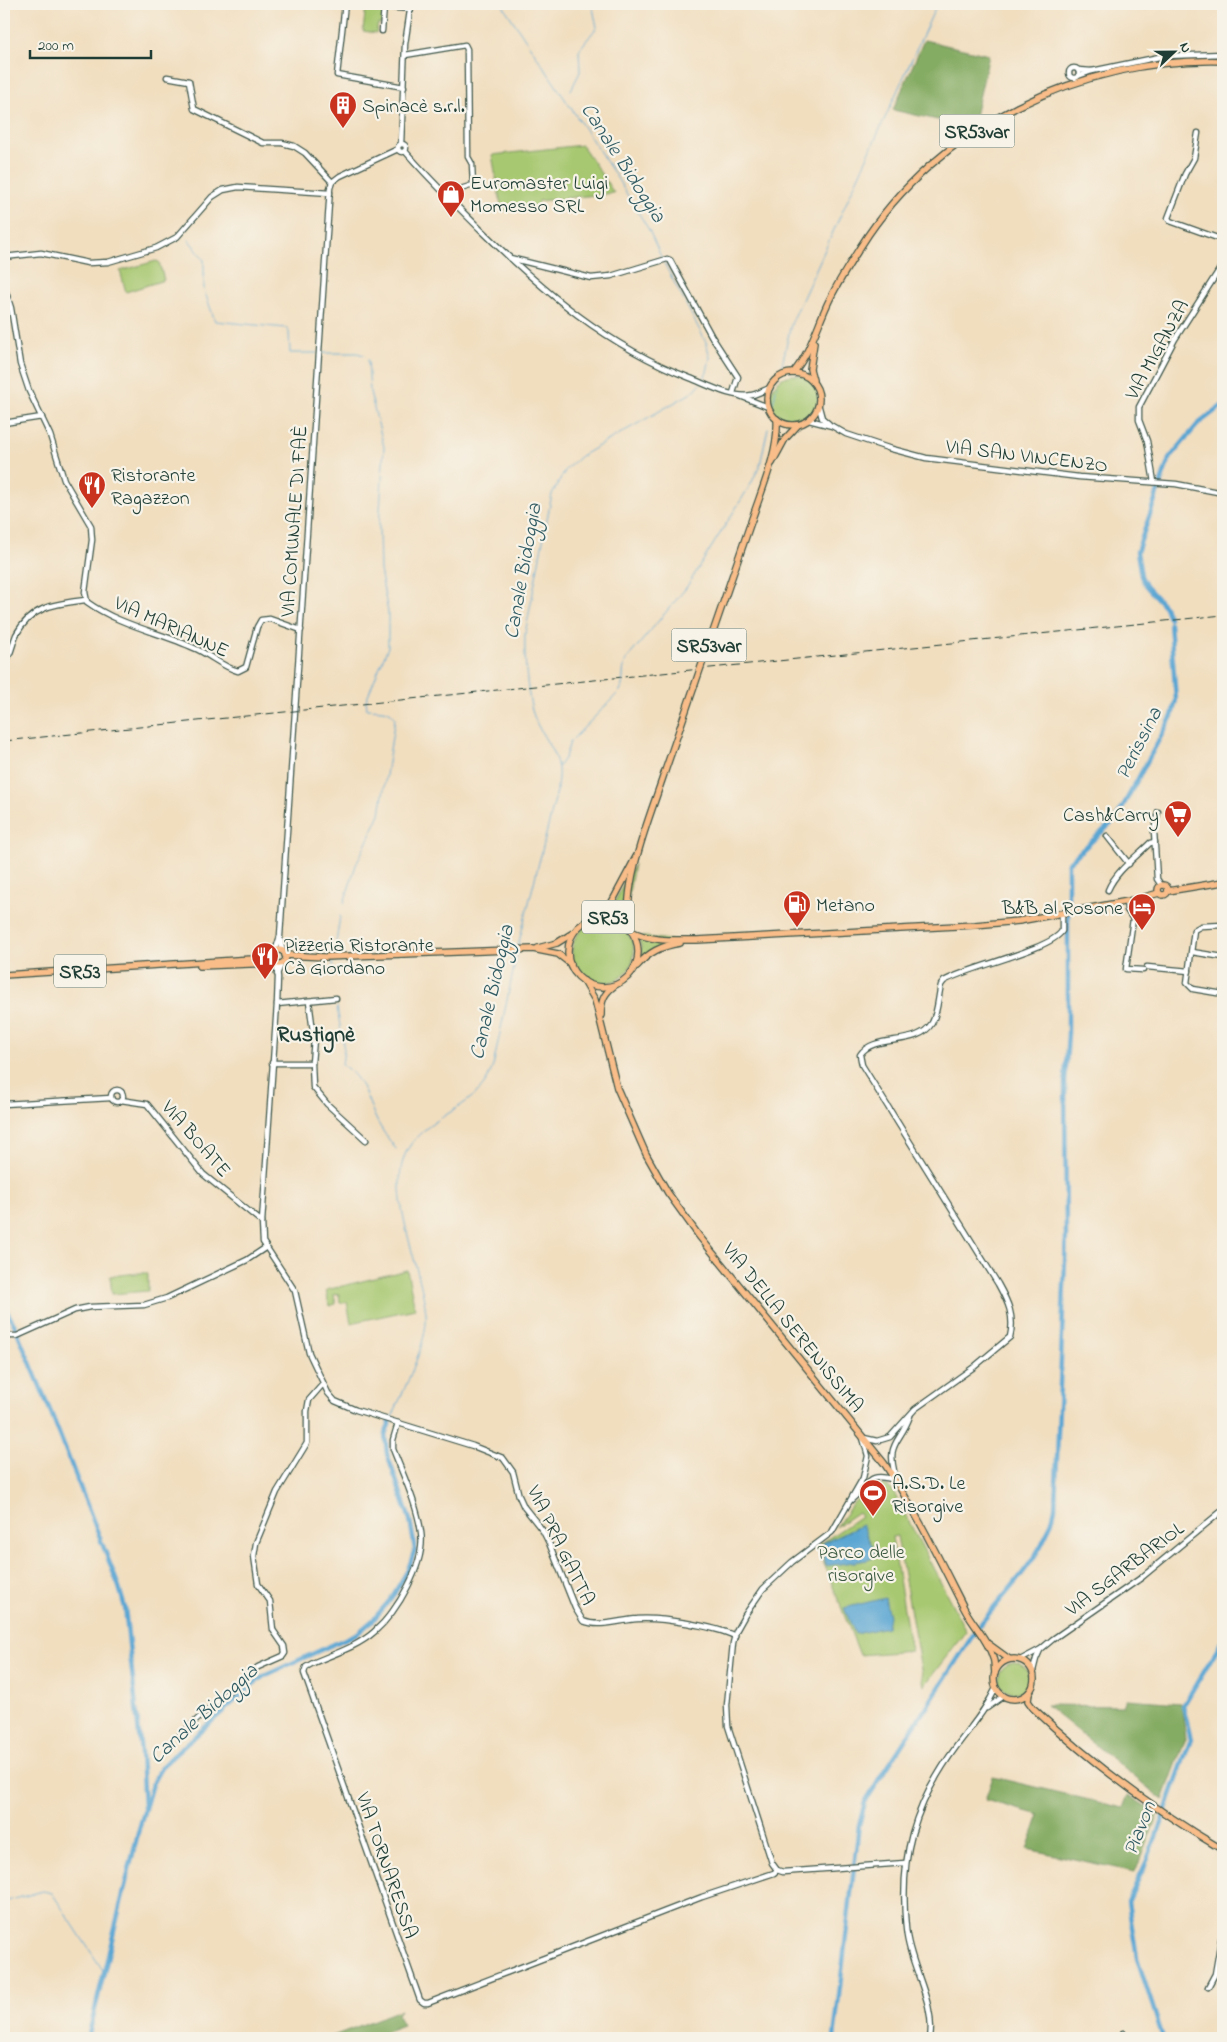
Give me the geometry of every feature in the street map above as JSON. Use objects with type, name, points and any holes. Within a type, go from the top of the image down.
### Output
[{"type":"main road","name":"SR53var","points":[[770,388],[780,376],[793,373],[806,355],[836,287],[862,244],[882,216],[928,169],[969,136],[995,119],[1042,94],[1098,75],[1125,68],[1178,61],[1223,61]]},
{"type":"main road","name":"SR53var","points":[[631,930],[627,916],[639,850],[769,470],[785,439],[798,425],[809,420],[819,407],[820,395],[810,369],[817,331]]},
{"type":"main road","points":[[793,373],[803,375],[814,382]]},
{"type":"main road","points":[[770,388],[767,397],[768,407],[777,420],[787,425],[798,425]]},
{"type":"main road","name":"SR53var","points":[[769,470],[777,420]]},
{"type":"main road","name":"SR53var","points":[[596,917],[611,904],[639,850]]},
{"type":"main road","points":[[1127,903],[1159,892],[1163,895],[1168,891],[1223,882]]},
{"type":"main road","points":[[1159,892],[1161,886],[1167,886],[1168,891]]},
{"type":"main road","name":"SR53","points":[[155,966],[533,948],[557,943],[575,932],[586,921],[596,917],[613,918],[642,937],[697,940],[975,925],[1019,921],[1073,910],[1127,903]]},
{"type":"main road","name":"SR53","points":[[631,930],[637,941],[638,952],[637,962],[632,972]]},
{"type":"main road","name":"SR53","points":[[575,932],[568,952],[575,972],[584,981]]},
{"type":"main road","name":"SR53","points":[[618,984],[632,972],[643,958],[655,950],[671,944],[697,940]]},
{"type":"main road","name":"SR53","points":[[533,948],[558,954],[571,964]]},
{"type":"main road","points":[[275,952],[281,960],[272,958],[275,952]]},
{"type":"main road","name":"SR53","points":[[4,976],[252,959],[264,957],[275,952]]},
{"type":"main road","points":[[584,981],[600,986],[618,984]]},
{"type":"main road","points":[[584,981],[594,996],[601,1022]]},
{"type":"main road","points":[[601,1022],[602,1000],[607,991],[618,984]]},
{"type":"main road","name":"VIA DELLA SERENISSIMA","points":[[601,1022],[617,1088],[646,1154],[668,1193],[699,1236],[896,1481],[916,1514],[966,1611],[994,1658],[995,1673]]},
{"type":"main road","name":"VIA DELLA SERENISSIMA","points":[[985,1641],[1009,1659]]},
{"type":"main road","points":[[1033,1708],[1004,1696],[996,1688],[995,1673],[998,1667],[1009,1659],[1025,1662],[1033,1672],[1034,1683],[1028,1693],[1028,1701],[1033,1708],[1106,1770],[1158,1808],[1223,1850]]},
{"type":"main road","points":[[1014,1699],[1028,1693]]},
{"type":"street","points":[[400,147],[404,87],[405,55],[411,6],[384,7],[345,4],[336,75],[404,87]]},
{"type":"street","points":[[382,31],[384,7]]},
{"type":"street","points":[[405,55],[458,45],[464,45],[467,49],[468,157],[472,164],[473,186],[445,194]]},
{"type":"street","points":[[1092,71],[1073,68],[1069,73],[1072,78],[1092,71],[1164,56],[1223,54]]},
{"type":"street","points":[[1078,70],[1078,76]]},
{"type":"street","points":[[167,77],[189,81],[194,109],[263,143],[282,143],[294,146],[305,153],[332,182],[340,176],[405,146],[405,151],[445,194],[557,301],[613,340],[664,367],[768,407]]},
{"type":"street","points":[[1198,133],[1194,158],[1185,174],[1168,218],[1170,221],[1223,240]]},
{"type":"street","name":"VIA COMUNALE DI FAÈ","points":[[272,1063],[278,974],[281,960],[280,936],[332,182]]},
{"type":"street","points":[[4,257],[41,253],[88,263],[108,262],[156,248],[176,237],[212,197],[223,190],[238,187],[330,193]]},
{"type":"street","points":[[510,258],[591,278],[612,276],[667,259],[672,262],[712,337],[738,377],[736,394]]},
{"type":"street","name":"VIA MIGANZA","points":[[1156,482],[1148,441],[1139,420],[1139,407],[1175,339],[1223,264]]},
{"type":"street","name":"VIA MARIANNE","points":[[4,286],[11,308],[17,349],[24,377],[50,435],[64,480],[88,520],[92,533],[85,581],[86,600]]},
{"type":"street","points":[[736,394],[751,396],[770,388]]},
{"type":"street","name":"VIA SAN VINCENZO","points":[[819,407],[822,418],[846,434],[926,458],[1054,474],[1191,486],[1223,493]]},
{"type":"street","points":[[4,423],[42,417]]},
{"type":"street","name":"VIA SAN VINCENZO","points":[[809,420],[832,426]]},
{"type":"street","name":"VIA MARIANNE","points":[[4,664],[16,635],[35,611],[74,600],[86,600],[102,611],[148,632],[195,648],[238,671],[246,667],[257,627],[261,620],[270,619],[301,630]]},
{"type":"street","points":[[1158,812],[1154,831],[1157,879],[1161,886]]},
{"type":"street","points":[[1107,836],[1129,864]]},
{"type":"street","points":[[1108,890],[1112,881],[1150,843],[1155,842]]},
{"type":"street","points":[[1127,903],[1133,910],[1133,919],[1126,969],[1145,968],[1189,971]]},
{"type":"street","points":[[896,1481],[891,1463],[894,1446],[911,1415],[1010,1337],[1012,1318],[1008,1304],[998,1284],[862,1064],[860,1055],[876,1044],[922,1032],[932,1022],[941,985],[944,981],[1054,938],[1062,930],[1062,913]]},
{"type":"street","points":[[1223,925],[1196,928],[1187,984],[1190,988],[1223,994]]},
{"type":"street","name":"VIA COMUNALE DI FAÈ","points":[[275,952],[280,936]]},
{"type":"street","points":[[1192,952],[1223,956]]},
{"type":"street","points":[[276,1004],[336,998]]},
{"type":"street","points":[[310,1001],[314,1039],[312,1084],[315,1091],[327,1104],[366,1140]]},
{"type":"street","points":[[272,1063],[312,1063]]},
{"type":"street","name":"VIA PRA GATTA","points":[[272,1063],[262,1222],[263,1242],[265,1248],[295,1291],[301,1311],[306,1341],[323,1384],[334,1401],[356,1410],[495,1453],[509,1464],[524,1508],[543,1531],[575,1608],[584,1621],[597,1623],[656,1619],[724,1631],[735,1636]]},
{"type":"street","points":[[4,1104],[111,1098],[114,1102],[122,1098],[122,1093],[117,1090],[112,1092],[111,1098]]},
{"type":"street","name":"VIA BOATE","points":[[122,1098],[147,1104],[153,1109],[203,1174],[262,1222]]},
{"type":"street","points":[[4,1336],[19,1335],[75,1310],[90,1307],[144,1305],[167,1298],[247,1260],[265,1248]]},
{"type":"street","points":[[179,1736],[241,1680],[258,1667],[283,1656],[285,1653],[284,1646],[273,1630],[270,1601],[258,1584],[254,1556],[256,1543],[278,1492],[307,1443],[307,1411],[310,1400],[323,1384]]},
{"type":"street","points":[[863,1438],[877,1442],[886,1440],[894,1435],[911,1415]]},
{"type":"street","name":"VIA TORNARESSA","points":[[396,1422],[393,1449],[419,1519],[422,1549],[419,1565],[389,1615],[374,1632],[359,1642],[306,1667],[304,1673],[420,2000],[428,2003],[622,1929],[702,1896],[774,1873],[777,1870]]},
{"type":"street","points":[[863,1438],[868,1456],[863,1478],[832,1532],[792,1562],[763,1588],[745,1615],[735,1636],[727,1705],[728,1726],[772,1863],[777,1870],[783,1872],[905,1864]]},
{"type":"street","points":[[850,1501],[876,1476],[896,1481]]},
{"type":"street","name":"VIA SGARBARIOL","points":[[1020,1660],[1041,1649],[1146,1574],[1223,1510]]},
{"type":"street","points":[[1033,1672],[1041,1649]]},
{"type":"street","points":[[930,2038],[929,2010],[912,1961],[907,1938],[904,1906],[905,1864],[909,1840],[920,1807],[939,1771],[986,1709],[996,1688]]},
{"type":"street","points":[[986,1709],[1004,1696]]},
{"type":"street","points":[[1208,1987],[1215,1974],[1223,1928]]},
{"type":"green space","points":[[366,5],[384,7],[382,24],[378,24],[376,33],[363,31]]},
{"type":"green space","points":[[924,40],[989,55],[973,125],[969,127],[893,110]]},
{"type":"green space","points":[[582,145],[614,193],[539,201],[537,207],[502,211],[492,155]]},
{"type":"green space","points":[[156,261],[159,262],[164,280],[126,292],[120,271]]},
{"type":"green space","points":[[789,375],[799,375],[811,382],[818,394],[818,404],[811,416],[799,423],[789,423],[781,419],[774,412],[770,404],[770,394],[774,386],[781,379]]},
{"type":"green space","points":[[634,864],[626,921],[615,914],[606,913],[612,907]]},
{"type":"green space","points":[[597,921],[609,921],[625,930],[632,940],[634,952],[632,964],[625,974],[609,983],[597,983],[586,978],[577,969],[572,958],[572,946],[577,935],[586,926]]},
{"type":"green space","points":[[638,936],[677,941],[641,958]]},
{"type":"green space","points":[[407,1270],[415,1309],[351,1323],[347,1302],[340,1303],[339,1294],[334,1295],[336,1304],[329,1306],[326,1290]]},
{"type":"green space","points":[[147,1273],[148,1275],[148,1291],[112,1294],[110,1276]]},
{"type":"green space","name":"Parco delle risorgive","points":[[880,1485],[885,1485],[893,1491],[966,1631],[924,1686],[897,1536],[892,1537],[911,1651],[860,1655],[817,1546],[861,1516],[858,1512],[836,1527],[854,1502]]},
{"type":"green space","points":[[1014,1663],[1025,1667],[1029,1678],[1025,1689],[1014,1693],[1003,1689],[999,1678],[1003,1667]]},
{"type":"green space","points":[[1126,1699],[1181,1703],[1186,1738],[1163,1800],[1046,1705],[1123,1706]]},
{"type":"green space","points":[[993,1777],[1123,1808],[1128,1795],[1158,1814],[1135,1872],[1027,1849],[1039,1815],[985,1800]]},
{"type":"green space","points":[[400,2010],[397,2014],[403,2025],[367,2038],[328,2038]]},
{"type":"water","points":[[862,1525],[874,1550],[874,1557],[868,1560],[826,1566],[823,1543]]},
{"type":"water","points":[[885,1598],[889,1616],[887,1627],[855,1634],[844,1608]]},
{"type":"waterway","name":"Canale Bidoggia","points":[[502,4],[614,173],[649,230],[662,259]]},
{"type":"waterway","points":[[571,90],[580,72],[579,50],[597,27],[592,4]]},
{"type":"waterway","points":[[782,365],[791,324],[937,4]]},
{"type":"waterway","points":[[189,240],[204,260],[204,290],[215,321],[286,328],[289,332],[290,353],[317,353]]},
{"type":"waterway","name":"Canale Bidoggia","points":[[664,263],[706,342],[710,357],[707,372],[702,382]]},
{"type":"waterway","points":[[321,353],[357,353],[364,355]]},
{"type":"waterway","points":[[344,903],[356,865],[380,814],[395,718],[387,711],[367,709],[366,700],[388,647],[388,612],[380,570],[379,526],[384,447],[370,392],[368,360]]},
{"type":"waterway","name":"Canale Bidoggia","points":[[518,946],[557,791],[558,768],[554,755],[532,710],[525,653],[525,634],[552,494],[566,469],[581,456],[693,392],[700,384]]},
{"type":"waterway","points":[[773,403],[777,386]]},
{"type":"waterway","name":"Perissina","points":[[1169,618],[1165,607],[1146,586],[1141,576],[1137,552],[1169,459],[1198,424],[1223,405]]},
{"type":"waterway","points":[[558,767],[565,757],[570,742],[620,691],[626,660],[686,588],[751,484],[760,465],[768,428]]},
{"type":"waterway","points":[[979,1626],[1035,1556],[1050,1525],[1055,1508],[1066,1236],[1065,1081],[1068,1034],[1068,863],[1116,819],[1172,716],[1176,700],[1170,623]]},
{"type":"waterway","points":[[332,954],[336,943],[340,916]]},
{"type":"waterway","name":"Canale Bidoggia","points":[[391,1420],[414,1367],[426,1325],[423,1295],[408,1238],[401,1199],[400,1181],[402,1164],[408,1149],[417,1137],[428,1127],[467,1101],[478,1092],[487,1080],[493,1066],[517,953]]},
{"type":"waterway","points":[[332,958],[333,966]]},
{"type":"waterway","points":[[337,1007],[344,1050],[342,1065],[349,1070],[360,1084],[378,1123],[396,1149]]},
{"type":"waterway","points":[[4,1306],[14,1324],[52,1415],[119,1587],[125,1608],[141,1753],[144,1808]]},
{"type":"waterway","name":"Canale Bidoggia","points":[[88,2038],[139,1829],[152,1784],[162,1766],[264,1676],[358,1633],[373,1620],[391,1599],[408,1570],[415,1549],[410,1520],[387,1454],[385,1434],[391,1420]]},
{"type":"waterway","points":[[834,2038],[859,1825],[865,1802],[975,1632]]},
{"type":"waterway","name":"Piavon","points":[[1163,2038],[1137,1958],[1128,1902],[1149,1856],[1191,1739],[1183,1706],[1223,1639]]},
{"type":"waterway","points":[[4,1902],[43,1891],[52,1893],[104,1972]]},
{"type":"railway","points":[[4,741],[1223,615]]},
{"type":"place","name":"Spinacè s.r.l.","points":[[343,129]]},
{"type":"place","name":"Euromaster Luigi Momesso SRL","points":[[451,218]]},
{"type":"place","name":"Ristorante Ragazzon","points":[[92,509]]},
{"type":"place","name":"Cash&Carry","points":[[1178,838]]},
{"type":"place","name":"Metano","points":[[797,928]]},
{"type":"place","name":"B&B al Rosone","points":[[1142,931]]},
{"type":"place","name":"Pizzeria Ristorante Cà Giordano","points":[[265,980]]},
{"type":"place","name":"A.S.D. Le Risorgive","points":[[873,1517]]},
{"type":"district","name":"Rustignè","points":[[316,1033]]}]
